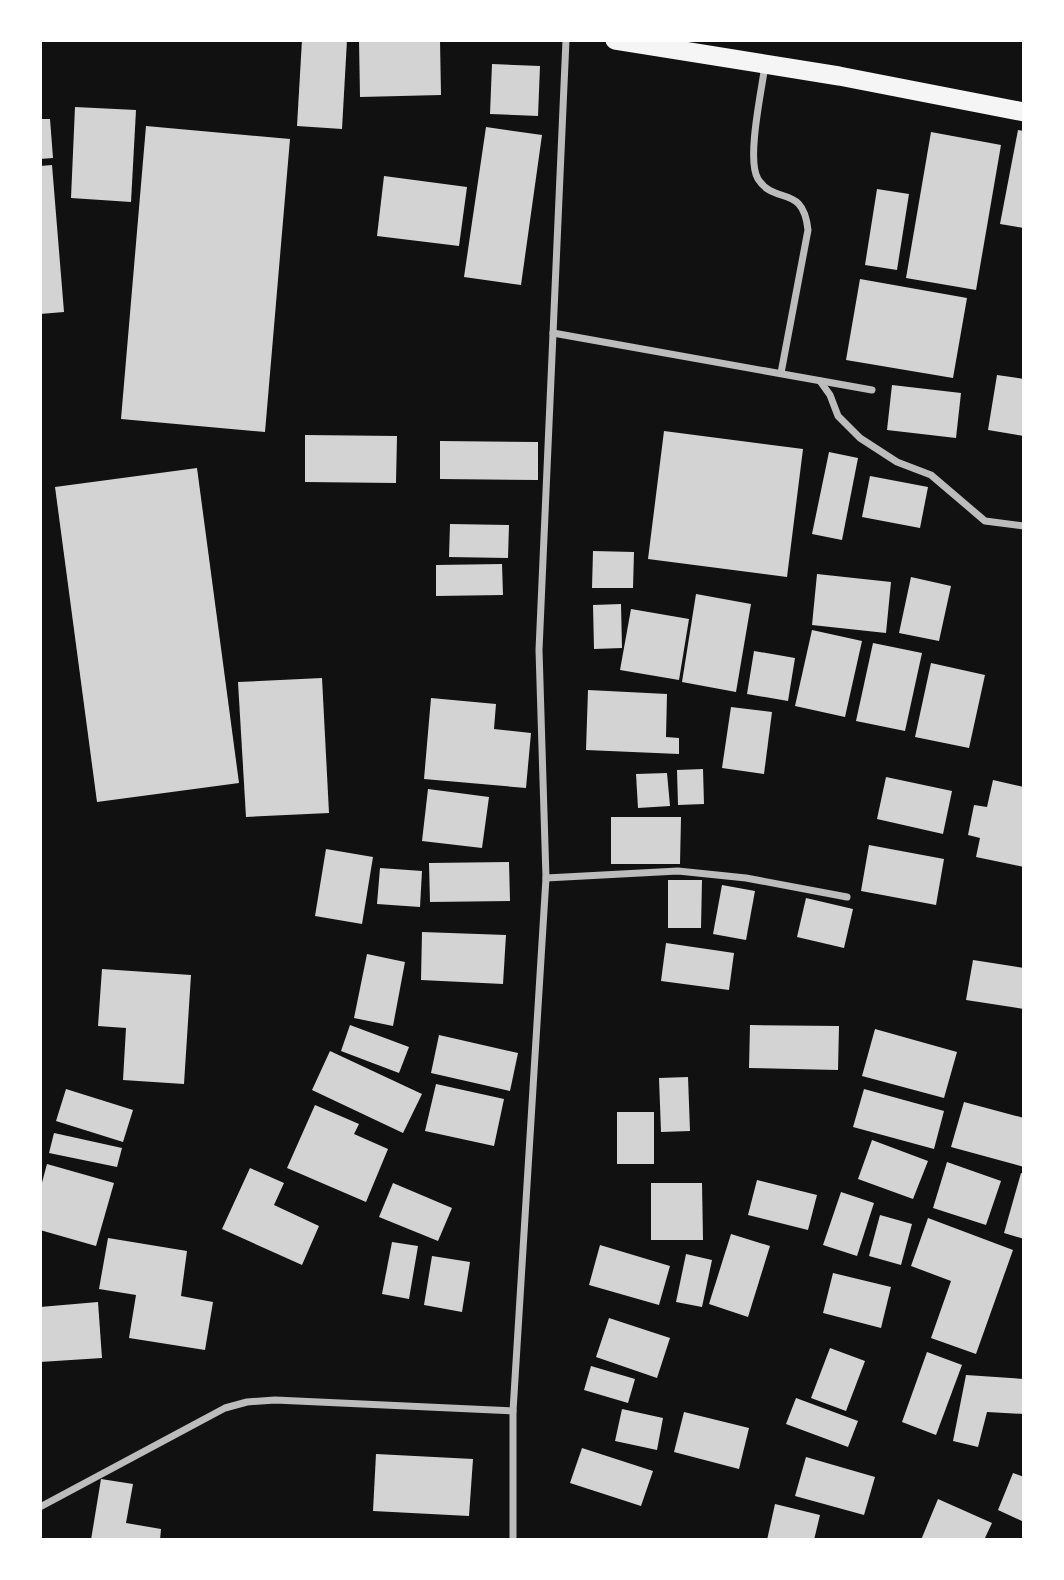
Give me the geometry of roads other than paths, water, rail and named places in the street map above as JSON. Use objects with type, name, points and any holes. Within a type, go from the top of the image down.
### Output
[{"type":"highway","points":[[615,40],[839,76],[1024,112]]},
{"type":"street","points":[[513,1540],[513,1411],[547,878],[538,650],[566,40]]},
{"type":"street","points":[[765,64],[752,159],[757,178],[765,187],[801,204],[806,214],[808,230],[781,373]]},
{"type":"street","points":[[553,333],[872,390]]},
{"type":"street","points":[[820,381],[830,395],[838,416],[860,438],[897,461],[931,475],[985,521],[1024,526]]},
{"type":"street","points":[[547,878],[678,872],[746,877],[847,897]]},
{"type":"street","points":[[40,1507],[225,1408],[247,1402],[275,1400],[513,1411]]}]
